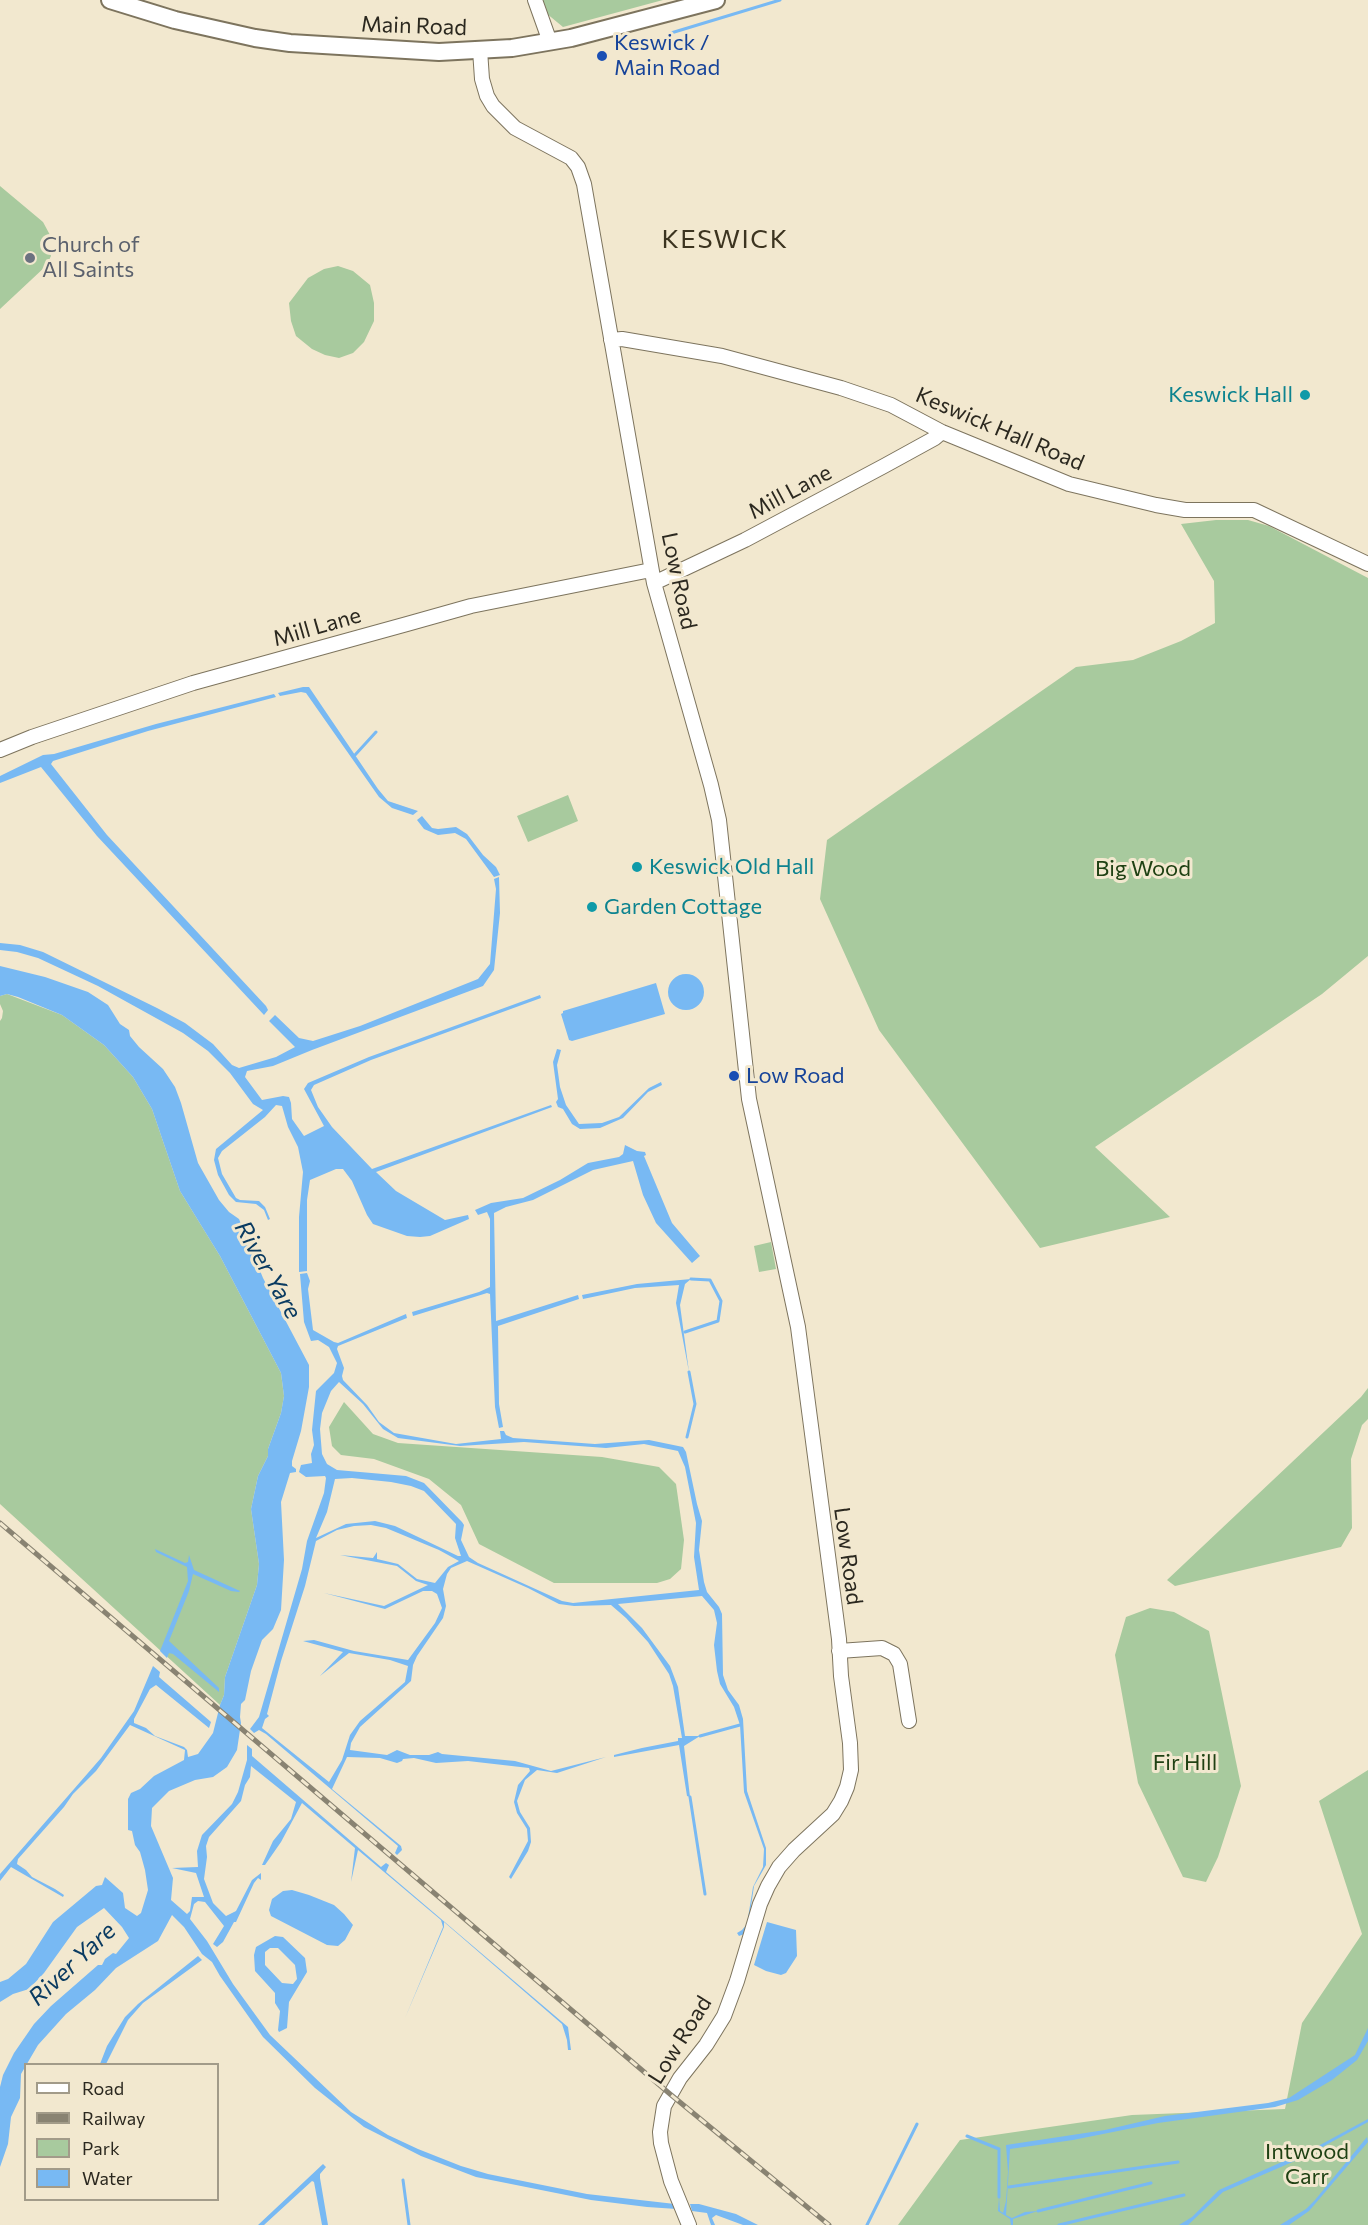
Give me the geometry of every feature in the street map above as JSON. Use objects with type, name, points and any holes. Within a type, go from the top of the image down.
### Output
[{"type":"main road","name":"Main Road","points":[[110,0],[175,20],[279,41],[439,52],[480,50],[589,35],[716,0]]},
{"type":"street","points":[[535,0],[550,42]]},
{"type":"street","name":"Low Road","points":[[480,50],[482,79],[493,106],[515,128],[571,158],[582,175],[653,576],[719,820],[749,1099],[798,1327],[850,1743],[851,1770],[847,1787],[833,1814],[778,1867],[760,1904],[724,2016],[706,2045],[680,2078],[664,2106],[660,2132],[664,2157],[686,2220]]},
{"type":"street","name":"Keswick Hall Road","points":[[611,340],[622,339],[722,356],[830,385],[891,405],[942,432],[1069,484],[1185,510],[1254,510],[1368,564]]},
{"type":"street","name":"Mill Lane","points":[[0,750],[193,683],[471,606],[653,576],[774,524],[904,455],[942,432]]},
{"type":"street","points":[[839,1651],[882,1648],[894,1654],[900,1664],[909,1721]]},
{"type":"green space","points":[[542,0],[663,0],[563,27],[546,13]]},
{"type":"green space","points":[[0,186],[43,222],[50,235],[47,243],[51,256],[46,266],[0,309]]},
{"type":"green space","points":[[338,266],[353,271],[370,285],[374,303],[374,321],[364,342],[353,353],[339,358],[312,349],[296,336],[289,303],[308,278],[324,269]]},
{"type":"green space","name":"Big Wood","points":[[1216,520],[1248,520],[1269,526],[1368,578],[1368,956],[1322,994],[1095,1147],[1170,1217],[1040,1248],[879,1030],[820,899],[827,840],[1076,667],[1133,660],[1181,641],[1215,623],[1214,581],[1181,524]]},
{"type":"green space","points":[[568,795],[578,821],[528,842],[517,816]]},
{"type":"green space","points":[[7,994],[62,1015],[104,1045],[133,1077],[152,1109],[180,1191],[220,1256],[281,1373],[284,1396],[281,1413],[268,1449],[268,1456],[258,1476],[251,1509],[259,1564],[257,1585],[225,1677],[224,1695],[220,1705],[0,1504],[0,1021],[3,1011],[0,996]]},
{"type":"green space","points":[[771,1242],[776,1269],[759,1272],[754,1246]]},
{"type":"green space","points":[[1368,1388],[1368,1419],[1362,1425],[1351,1459],[1352,1528],[1341,1547],[1175,1586],[1167,1580],[1361,1397]]},
{"type":"green space","points":[[344,1402],[373,1434],[398,1443],[602,1457],[659,1467],[676,1484],[684,1540],[681,1569],[670,1579],[657,1583],[554,1583],[479,1544],[461,1505],[429,1479],[374,1459],[341,1455],[332,1446],[329,1427]]},
{"type":"green space","name":"Fir Hill","points":[[1150,1608],[1174,1612],[1209,1631],[1241,1786],[1218,1857],[1206,1882],[1183,1877],[1138,1783],[1115,1655],[1126,1617]]},
{"type":"green space","name":"Intwood Carr","points":[[1368,1770],[1368,2225],[898,2225],[960,2140],[1132,2115],[1285,2109],[1302,2023],[1362,1934],[1319,1801]]},
{"type":"water","points":[[309,687],[388,801],[418,811],[413,815],[392,808],[379,797],[306,693],[280,696],[278,693]]},
{"type":"water","points":[[274,694],[276,697],[148,731],[53,761],[51,764],[107,835],[266,1006],[268,1010],[264,1015],[97,836],[41,767],[0,783],[0,776],[43,755],[54,754],[156,724]]},
{"type":"water","points":[[422,816],[432,828],[456,827],[467,834],[483,855],[496,867],[500,875],[494,877],[466,839],[455,833],[438,835],[424,829],[417,820]]},
{"type":"water","points":[[499,877],[500,913],[494,970],[483,986],[273,1066],[247,1071],[245,1077],[262,1100],[289,1097],[292,1119],[304,1136],[324,1126],[304,1089],[308,1083],[369,1057],[540,995],[541,998],[371,1060],[314,1085],[311,1090],[318,1107],[332,1127],[372,1169],[551,1105],[552,1107],[376,1172],[396,1191],[445,1220],[468,1215],[469,1219],[430,1236],[407,1236],[373,1224],[352,1181],[343,1169],[336,1169],[310,1180],[307,1200],[307,1271],[299,1272],[299,1217],[303,1172],[298,1147],[288,1127],[282,1106],[276,1105],[265,1117],[222,1151],[218,1158],[222,1174],[236,1198],[259,1201],[265,1207],[270,1219],[268,1220],[264,1210],[256,1204],[236,1202],[229,1195],[218,1175],[214,1160],[216,1149],[263,1110],[253,1104],[230,1073],[208,1051],[183,1033],[98,986],[38,958],[0,950],[0,943],[20,945],[43,952],[157,1008],[185,1023],[213,1044],[232,1065],[239,1068],[276,1057],[295,1047],[269,1021],[275,1015],[299,1038],[313,1041],[360,1026],[478,979],[490,964],[496,889],[494,879]]},
{"type":"water","points":[[0,966],[45,977],[88,992],[108,1005],[120,1024],[129,1030],[130,1036],[139,1047],[163,1069],[175,1087],[181,1103],[198,1163],[219,1200],[229,1212],[239,1219],[263,1278],[309,1365],[309,1387],[301,1431],[292,1461],[296,1472],[290,1473],[281,1502],[284,1560],[281,1610],[273,1629],[262,1640],[251,1671],[245,1700],[241,1704],[237,1750],[227,1767],[213,1777],[195,1780],[169,1791],[152,1808],[151,1826],[173,1878],[171,1900],[187,1914],[190,1911],[192,1897],[204,1897],[196,1873],[172,1868],[198,1867],[197,1851],[202,1835],[232,1804],[238,1792],[247,1760],[247,1745],[252,1749],[252,1756],[381,1867],[386,1863],[389,1865],[386,1872],[568,2027],[571,2050],[568,2050],[562,2024],[444,1922],[444,1927],[405,2018],[443,1927],[441,1920],[358,1850],[351,1882],[355,1848],[302,1803],[281,1842],[265,1865],[262,1865],[273,1841],[291,1819],[296,1802],[251,1766],[250,1777],[245,1785],[241,1801],[209,1837],[206,1846],[204,1879],[213,1903],[226,1916],[236,1911],[252,1880],[261,1873],[261,1880],[258,1878],[254,1883],[236,1922],[217,1947],[213,1944],[224,1926],[205,1902],[198,1901],[194,1904],[190,1919],[270,2035],[351,2112],[388,2135],[418,2149],[488,2174],[587,2194],[675,2204],[677,2209],[591,2200],[476,2177],[421,2156],[364,2127],[315,2088],[263,2037],[212,1962],[202,1954],[184,1927],[172,1915],[158,1941],[116,1968],[95,1990],[66,2014],[38,2045],[27,2063],[24,2063],[20,2098],[11,2117],[8,2144],[0,2167],[0,2087],[14,2053],[34,2024],[51,2006],[98,1965],[102,1965],[105,1959],[113,1953],[116,1954],[129,1938],[104,1908],[77,1927],[44,1973],[29,1989],[13,1994],[0,2002],[0,1982],[8,1979],[26,1964],[53,1922],[96,1886],[102,1885],[105,1877],[123,1893],[125,1908],[137,1916],[141,1913],[148,1890],[140,1852],[135,1845],[132,1831],[128,1830],[128,1799],[131,1793],[140,1789],[154,1776],[184,1760],[185,1750],[130,1725],[96,1771],[73,1794],[18,1859],[17,1864],[32,1877],[55,1889],[64,1895],[63,1897],[11,1867],[0,1881],[0,1874],[101,1758],[134,1711],[153,1666],[160,1672],[159,1677],[211,1722],[209,1728],[156,1685],[150,1689],[134,1723],[146,1728],[155,1736],[184,1747],[188,1757],[198,1754],[213,1733],[224,1695],[225,1677],[257,1585],[259,1564],[251,1509],[258,1476],[268,1456],[268,1449],[281,1413],[284,1396],[281,1373],[220,1256],[180,1191],[152,1109],[133,1077],[104,1045],[62,1015],[18,997],[7,994],[0,996]]},
{"type":"water","points":[[686,974],[699,979],[704,992],[699,1005],[686,1010],[673,1005],[668,992],[673,979]]},
{"type":"water","points":[[656,983],[665,1014],[569,1040],[561,1014],[563,1011]]},
{"type":"water","points":[[557,1049],[561,1050],[557,1065],[560,1087],[566,1105],[579,1124],[602,1123],[619,1117],[649,1088],[661,1082],[662,1085],[648,1092],[623,1118],[600,1128],[580,1129],[572,1124],[556,1102],[558,1099],[553,1062]]},
{"type":"water","points":[[625,1145],[645,1152],[644,1156],[672,1223],[700,1256],[692,1263],[656,1223],[643,1195],[633,1161],[593,1170],[533,1200],[506,1207],[494,1213],[496,1321],[578,1295],[579,1299],[498,1326],[499,1404],[503,1427],[499,1428],[495,1407],[490,1294],[413,1316],[412,1312],[490,1287],[490,1219],[487,1212],[478,1215],[475,1210],[491,1203],[523,1198],[588,1163],[619,1157],[623,1154]]},
{"type":"water","points":[[307,1273],[310,1281],[308,1289],[313,1330],[334,1342],[338,1343],[406,1314],[407,1318],[338,1346],[337,1349],[344,1368],[343,1380],[367,1405],[379,1422],[394,1433],[456,1444],[501,1439],[500,1431],[504,1431],[506,1435],[513,1438],[595,1444],[649,1440],[683,1447],[702,1521],[699,1550],[704,1582],[707,1592],[722,1614],[723,1675],[728,1690],[739,1705],[743,1719],[747,1791],[766,1848],[766,1865],[754,1886],[747,1933],[739,1936],[737,1933],[747,1924],[753,1887],[763,1867],[764,1849],[744,1792],[740,1725],[734,1707],[720,1684],[717,1671],[714,1645],[717,1623],[714,1610],[702,1596],[618,1604],[642,1628],[670,1666],[678,1687],[685,1736],[700,1736],[684,1746],[690,1797],[687,1796],[679,1745],[614,1757],[614,1755],[678,1741],[678,1738],[682,1738],[669,1674],[648,1642],[626,1618],[611,1605],[559,1604],[467,1561],[451,1568],[443,1589],[446,1606],[443,1618],[417,1656],[411,1681],[360,1727],[351,1743],[350,1750],[387,1755],[397,1750],[410,1755],[429,1755],[438,1752],[515,1761],[551,1771],[606,1757],[557,1773],[537,1770],[525,1780],[517,1801],[520,1812],[530,1828],[531,1842],[511,1879],[509,1877],[528,1841],[527,1829],[517,1813],[514,1802],[518,1785],[530,1771],[529,1768],[468,1761],[436,1763],[414,1758],[403,1759],[397,1763],[380,1758],[347,1757],[332,1789],[401,1846],[402,1850],[397,1855],[395,1853],[398,1846],[266,1734],[259,1730],[254,1733],[250,1729],[259,1717],[302,1569],[307,1541],[324,1493],[326,1478],[325,1476],[306,1477],[299,1472],[301,1465],[312,1463],[311,1454],[314,1445],[312,1430],[316,1391],[334,1373],[337,1363],[329,1347],[318,1340],[311,1341],[304,1322],[300,1274]],"holes":[[[339,1382],[363,1404],[383,1429],[398,1438],[460,1446],[524,1442],[606,1448],[644,1444],[678,1451],[685,1467],[696,1523],[694,1557],[699,1590],[573,1603],[562,1601],[478,1563],[469,1557],[461,1540],[464,1525],[462,1522],[424,1483],[406,1476],[337,1470],[327,1464],[322,1454],[320,1429],[322,1413],[331,1391]],[[352,1478],[391,1482],[424,1491],[456,1524],[455,1538],[461,1556],[395,1526],[375,1521],[346,1524],[316,1538],[327,1512],[335,1479]],[[371,1525],[386,1528],[459,1561],[448,1567],[435,1583],[417,1579],[398,1564],[377,1559],[377,1552],[373,1558],[340,1555],[397,1566],[416,1581],[428,1585],[384,1606],[324,1593],[385,1609],[423,1591],[432,1591],[437,1594],[442,1608],[435,1623],[408,1660],[354,1651],[314,1640],[303,1641],[343,1652],[320,1676],[349,1653],[390,1660],[408,1666],[405,1682],[360,1721],[350,1735],[342,1760],[329,1782],[262,1728],[265,1719],[269,1716],[267,1714],[281,1661],[305,1586],[316,1541],[337,1530]]]},
{"type":"water","points":[[691,1279],[685,1284],[680,1305],[689,1372],[676,1303],[679,1285],[635,1288],[583,1299],[582,1295],[637,1284]]},
{"type":"water","points":[[155,1549],[185,1563],[188,1562],[189,1555],[194,1570],[240,1591],[231,1591],[193,1574],[189,1591],[169,1641],[219,1688],[219,1692],[173,1654],[169,1653],[167,1658],[160,1651],[188,1581],[187,1567],[156,1552]]},
{"type":"water","points":[[292,1890],[334,1905],[344,1914],[353,1925],[345,1940],[338,1946],[327,1945],[271,1916],[269,1910],[272,1899],[283,1891]]},
{"type":"water","points":[[767,1922],[796,1930],[797,1956],[786,1973],[781,1975],[754,1965]]},
{"type":"water","points":[[275,1936],[283,1937],[305,1958],[307,1972],[289,2002],[287,2028],[279,2032],[280,2011],[275,2003],[275,1993],[255,1971],[256,1947]],"holes":[[[270,1948],[278,1948],[295,1965],[297,1979],[293,1984],[282,1983],[265,1965],[265,1952]]]},
{"type":"water","points":[[198,1956],[202,1960],[143,2003],[128,2020],[106,2063],[100,2063],[107,2046],[125,2017]]},
{"type":"water","points":[[1368,2028],[1368,2041],[1357,2060],[1332,2080],[1298,2100],[1275,2107],[1158,2123],[1073,2140],[1010,2149],[1006,2215],[1012,2218],[1025,2212],[1038,2211],[1013,2219],[1013,2225],[1011,2225],[1010,2219],[998,2211],[999,2197],[1000,2211],[1003,2213],[1006,2201],[1008,2172],[1006,2145],[1105,2130],[1165,2116],[1268,2103],[1289,2098],[1355,2055]]},
{"type":"water","points":[[1368,2119],[1368,2122],[1304,2157],[1223,2192],[1188,2225],[1179,2225],[1192,2217],[1219,2190],[1320,2145]]},
{"type":"water","points":[[1367,2137],[1368,2142],[1309,2211],[1289,2225],[1280,2225],[1306,2209],[1315,2200]]},
{"type":"water","points":[[323,2164],[326,2167],[320,2174],[320,2178],[328,2225],[322,2225],[312,2181],[264,2225],[258,2225]]},
{"type":"water","points":[[690,2204],[699,2204],[736,2214],[758,2225],[743,2225],[716,2215],[712,2218],[715,2225],[711,2225],[707,2213],[692,2211]]},
{"type":"waterway","points":[[671,33],[780,0]]},
{"type":"waterway","points":[[355,755],[376,732]]},
{"type":"waterway","points":[[685,1332],[718,1321],[721,1301],[710,1280],[691,1279]]},
{"type":"waterway","points":[[687,1437],[695,1404],[689,1372]]},
{"type":"waterway","points":[[700,1736],[740,1725]]},
{"type":"waterway","points":[[690,1797],[705,1894]]},
{"type":"waterway","points":[[867,2225],[917,2124]]},
{"type":"waterway","points":[[967,2136],[999,2149],[999,2197]]},
{"type":"waterway","points":[[1009,2187],[1178,2162]]},
{"type":"waterway","points":[[403,2180],[409,2225]]},
{"type":"waterway","points":[[1038,2211],[1151,2183]]},
{"type":"waterway","points":[[1059,2225],[1184,2195]]},
{"type":"railway","points":[[0,1523],[670,2094],[829,2225]]},
{"type":"place","name":"Keswick / Main Road","points":[[602,56]]},
{"type":"place","name":"Church of All Saints","points":[[30,258]]},
{"type":"place","name":"Keswick Hall","points":[[1305,395]]},
{"type":"place","name":"Keswick Old Hall","points":[[637,867]]},
{"type":"place","name":"Garden Cottage","points":[[592,907]]},
{"type":"place","name":"Low Road","points":[[734,1076]]},
{"type":"district","name":"KESWICK","points":[[725,239]]},
{"type":"water label","name":"River Yare","points":[[268,1270]]},
{"type":"water label","name":"River Yare","points":[[72,1964]]}]
